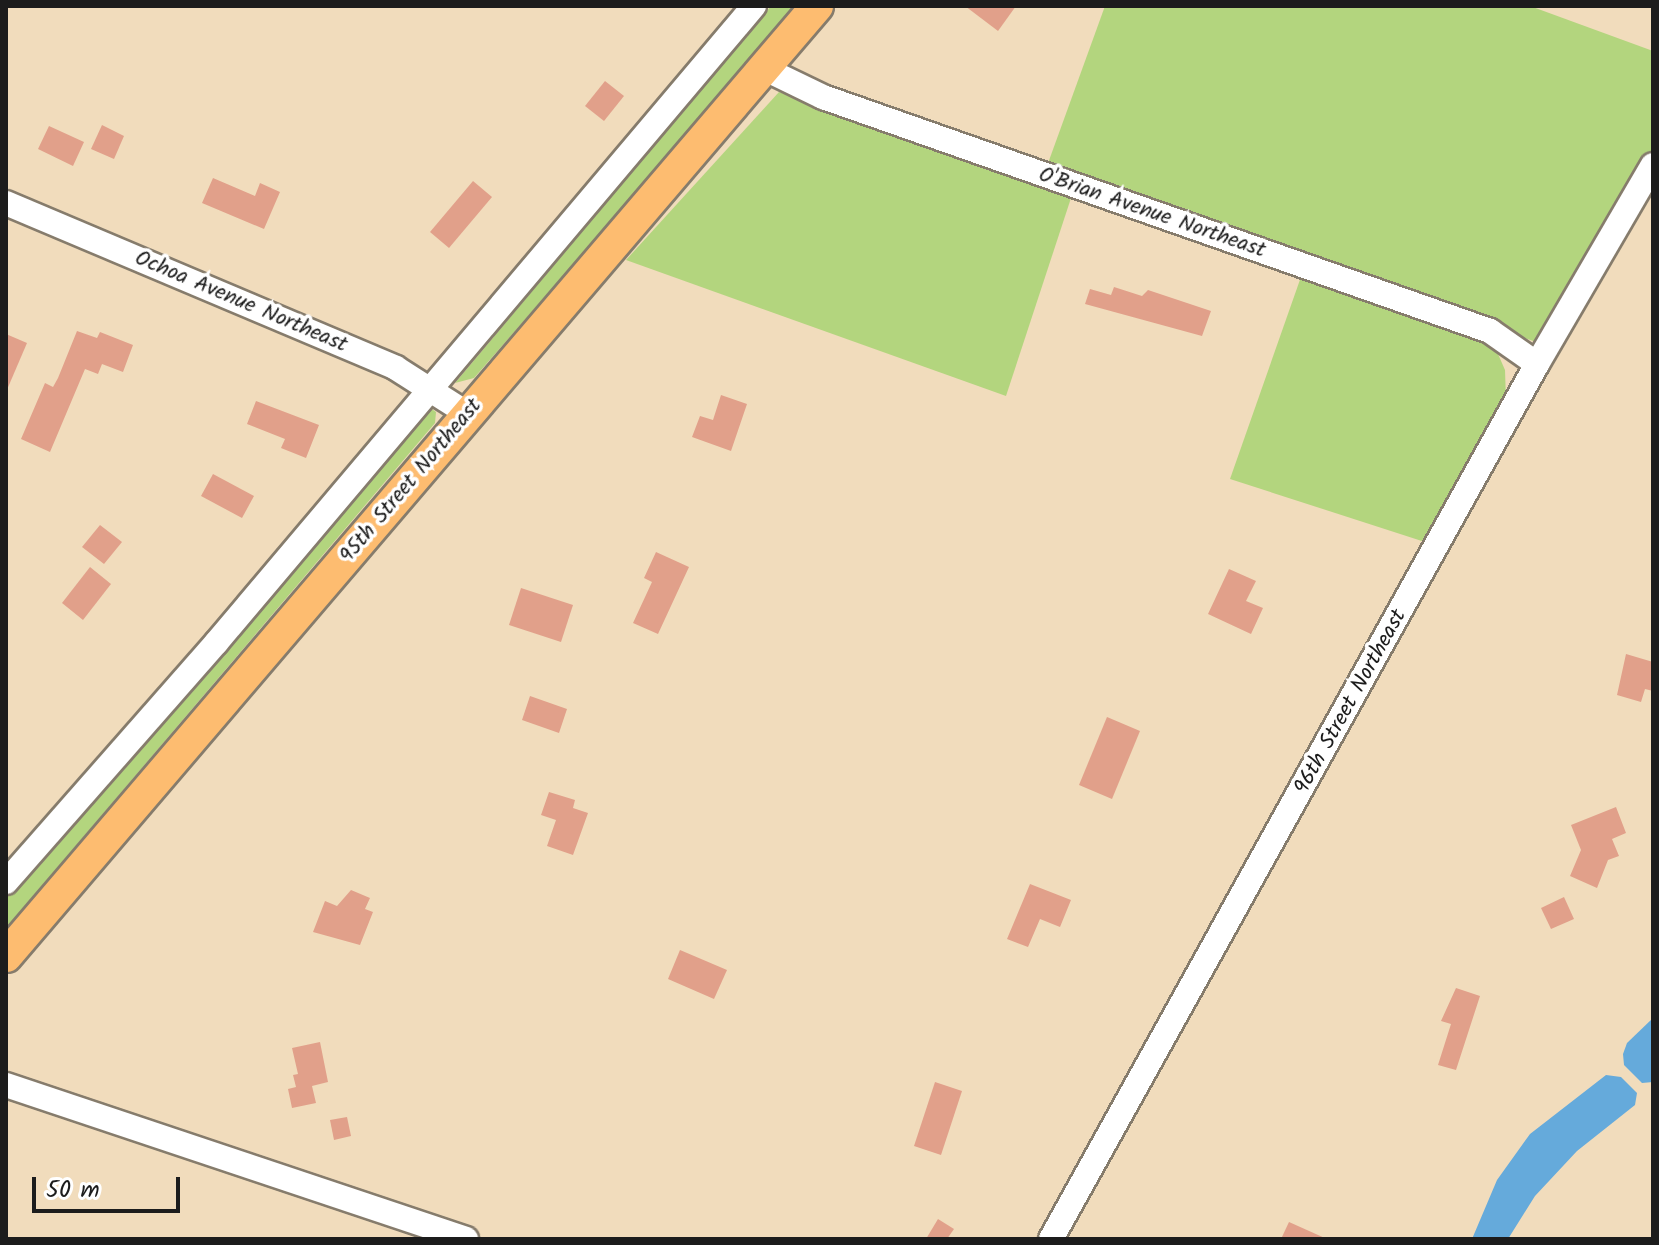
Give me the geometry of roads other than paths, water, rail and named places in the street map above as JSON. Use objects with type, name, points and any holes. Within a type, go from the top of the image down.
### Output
[{"type":"main road","name":"95th Street Northeast","points":[[6,956],[817,6]]},
{"type":"street","points":[[6,882],[754,6]]},
{"type":"street","name":"O'Brian Avenue Northeast","points":[[763,68],[823,97],[1490,331],[1537,364]]},
{"type":"street","name":"96th Street Northeast","points":[[1051,1239],[1537,364],[1653,165]]},
{"type":"street","name":"Ochoa Avenue Northeast","points":[[6,203],[396,368],[468,414]]},
{"type":"street","points":[[6,1085],[466,1239]]},
{"type":"water","points":[[1653,1018],[1653,1082],[1642,1083],[1624,1065],[1623,1054],[1627,1043]]},
{"type":"water","points":[[1606,1075],[1621,1077],[1637,1093],[1635,1105],[1577,1151],[1535,1196],[1508,1239],[1472,1239],[1497,1180],[1530,1134]]}]
